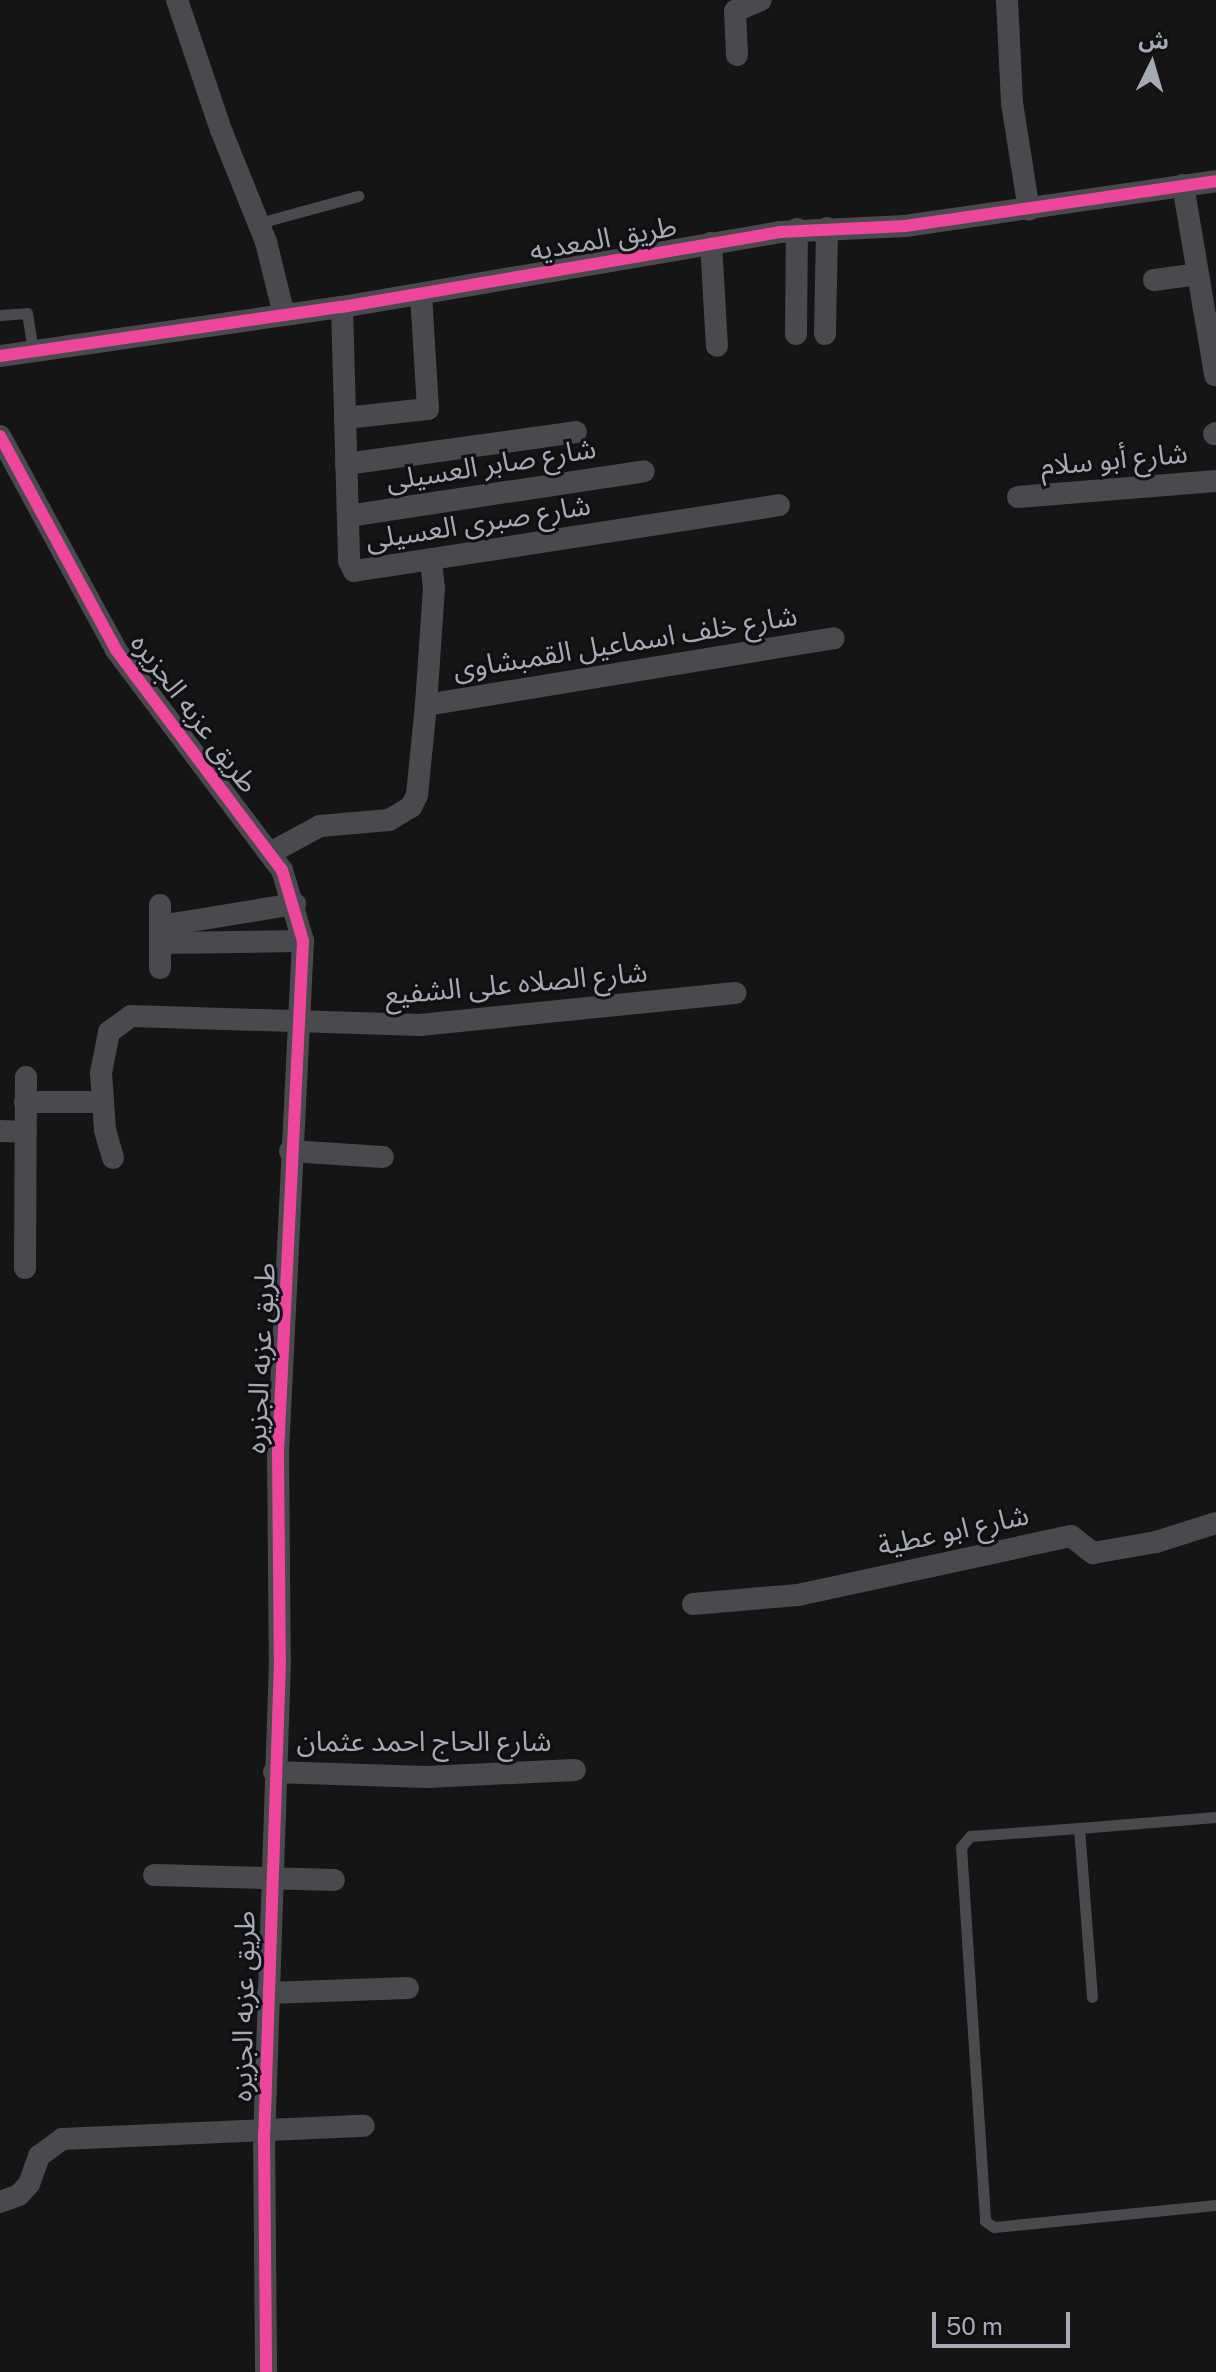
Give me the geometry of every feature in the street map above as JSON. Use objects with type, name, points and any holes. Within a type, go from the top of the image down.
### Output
[{"type":"street","points":[[177,0],[259,223],[284,315]]},
{"type":"street","points":[[737,55],[735,11],[761,0]]},
{"type":"street","points":[[1007,0],[1010,78],[1029,210]]},
{"type":"street","name":"طريق المعديه","points":[[0,356],[342,307],[797,229],[877,228],[1029,210],[1216,181]]},
{"type":"street","points":[[1183,185],[1215,375]]},
{"type":"street","points":[[825,334],[827,228]]},
{"type":"street","points":[[796,334],[797,229]]},
{"type":"street","points":[[711,243],[717,346]]},
{"type":"street","points":[[1154,280],[1198,274]]},
{"type":"street","points":[[345,418],[428,409],[421,294]]},
{"type":"street","name":"شارع صبرى العسيلى","points":[[342,307],[350,567],[354,571],[779,505]]},
{"type":"street","points":[[346,464],[576,432]]},
{"type":"street","name":"طريق عزبه الجزيره","points":[[0,436],[116,650],[270,853],[295,904],[303,941],[290,1151],[291,1249],[278,1452],[281,1631],[270,1880],[264,2132],[266,2372]]},
{"type":"street","name":"شارع صابر العسيلى","points":[[348,516],[644,471]]},
{"type":"street","name":"شارع أبو سلام","points":[[1018,497],[1216,481]]},
{"type":"street","points":[[270,853],[320,826],[389,820],[411,807],[417,795],[426,705],[434,589],[431,560]]},
{"type":"street","name":"شارع خلف اسماعيل القمبشاوى","points":[[426,705],[834,638]]},
{"type":"street","points":[[160,925],[295,904]]},
{"type":"street","points":[[160,925],[303,941]]},
{"type":"street","points":[[160,925],[160,968]]},
{"type":"street","name":"شارع الصلاه على الشفيع","points":[[113,1158],[101,1102],[109,1032],[131,1016],[444,1024],[735,993]]},
{"type":"street","points":[[25,1268],[26,1077]]},
{"type":"street","points":[[25,1102],[101,1102]]},
{"type":"street","points":[[0,1131],[25,1132]]},
{"type":"street","points":[[290,1151],[383,1157]]},
{"type":"street","name":"شارع ابو عطية","points":[[693,1604],[804,1594],[1071,1536],[1093,1553],[1156,1542],[1216,1523]]},
{"type":"street","name":"شارع الحاج احمد عثمان","points":[[274,1772],[426,1777],[575,1770]]},
{"type":"street","points":[[154,1875],[334,1880]]},
{"type":"street","points":[[268,1993],[408,1988]]},
{"type":"street","points":[[0,2202],[19,2195],[39,2156],[62,2139],[364,2126]]},
{"type":"lane","points":[[259,223],[358,196]]},
{"type":"lane","points":[[0,315],[27,313],[33,351]]},
{"type":"lane","points":[[1216,1817],[970,1836],[961,1847],[985,2221],[994,2227],[1216,2205]]},
{"type":"lane","points":[[1079,1828],[1092,1997]]},
{"type":"cycle path","points":[[0,356],[342,307],[780,232],[905,226],[1216,181]]},
{"type":"cycle path","points":[[0,436],[116,650],[282,870],[303,941],[278,1452],[280,1661],[264,2132],[266,2372]]}]
